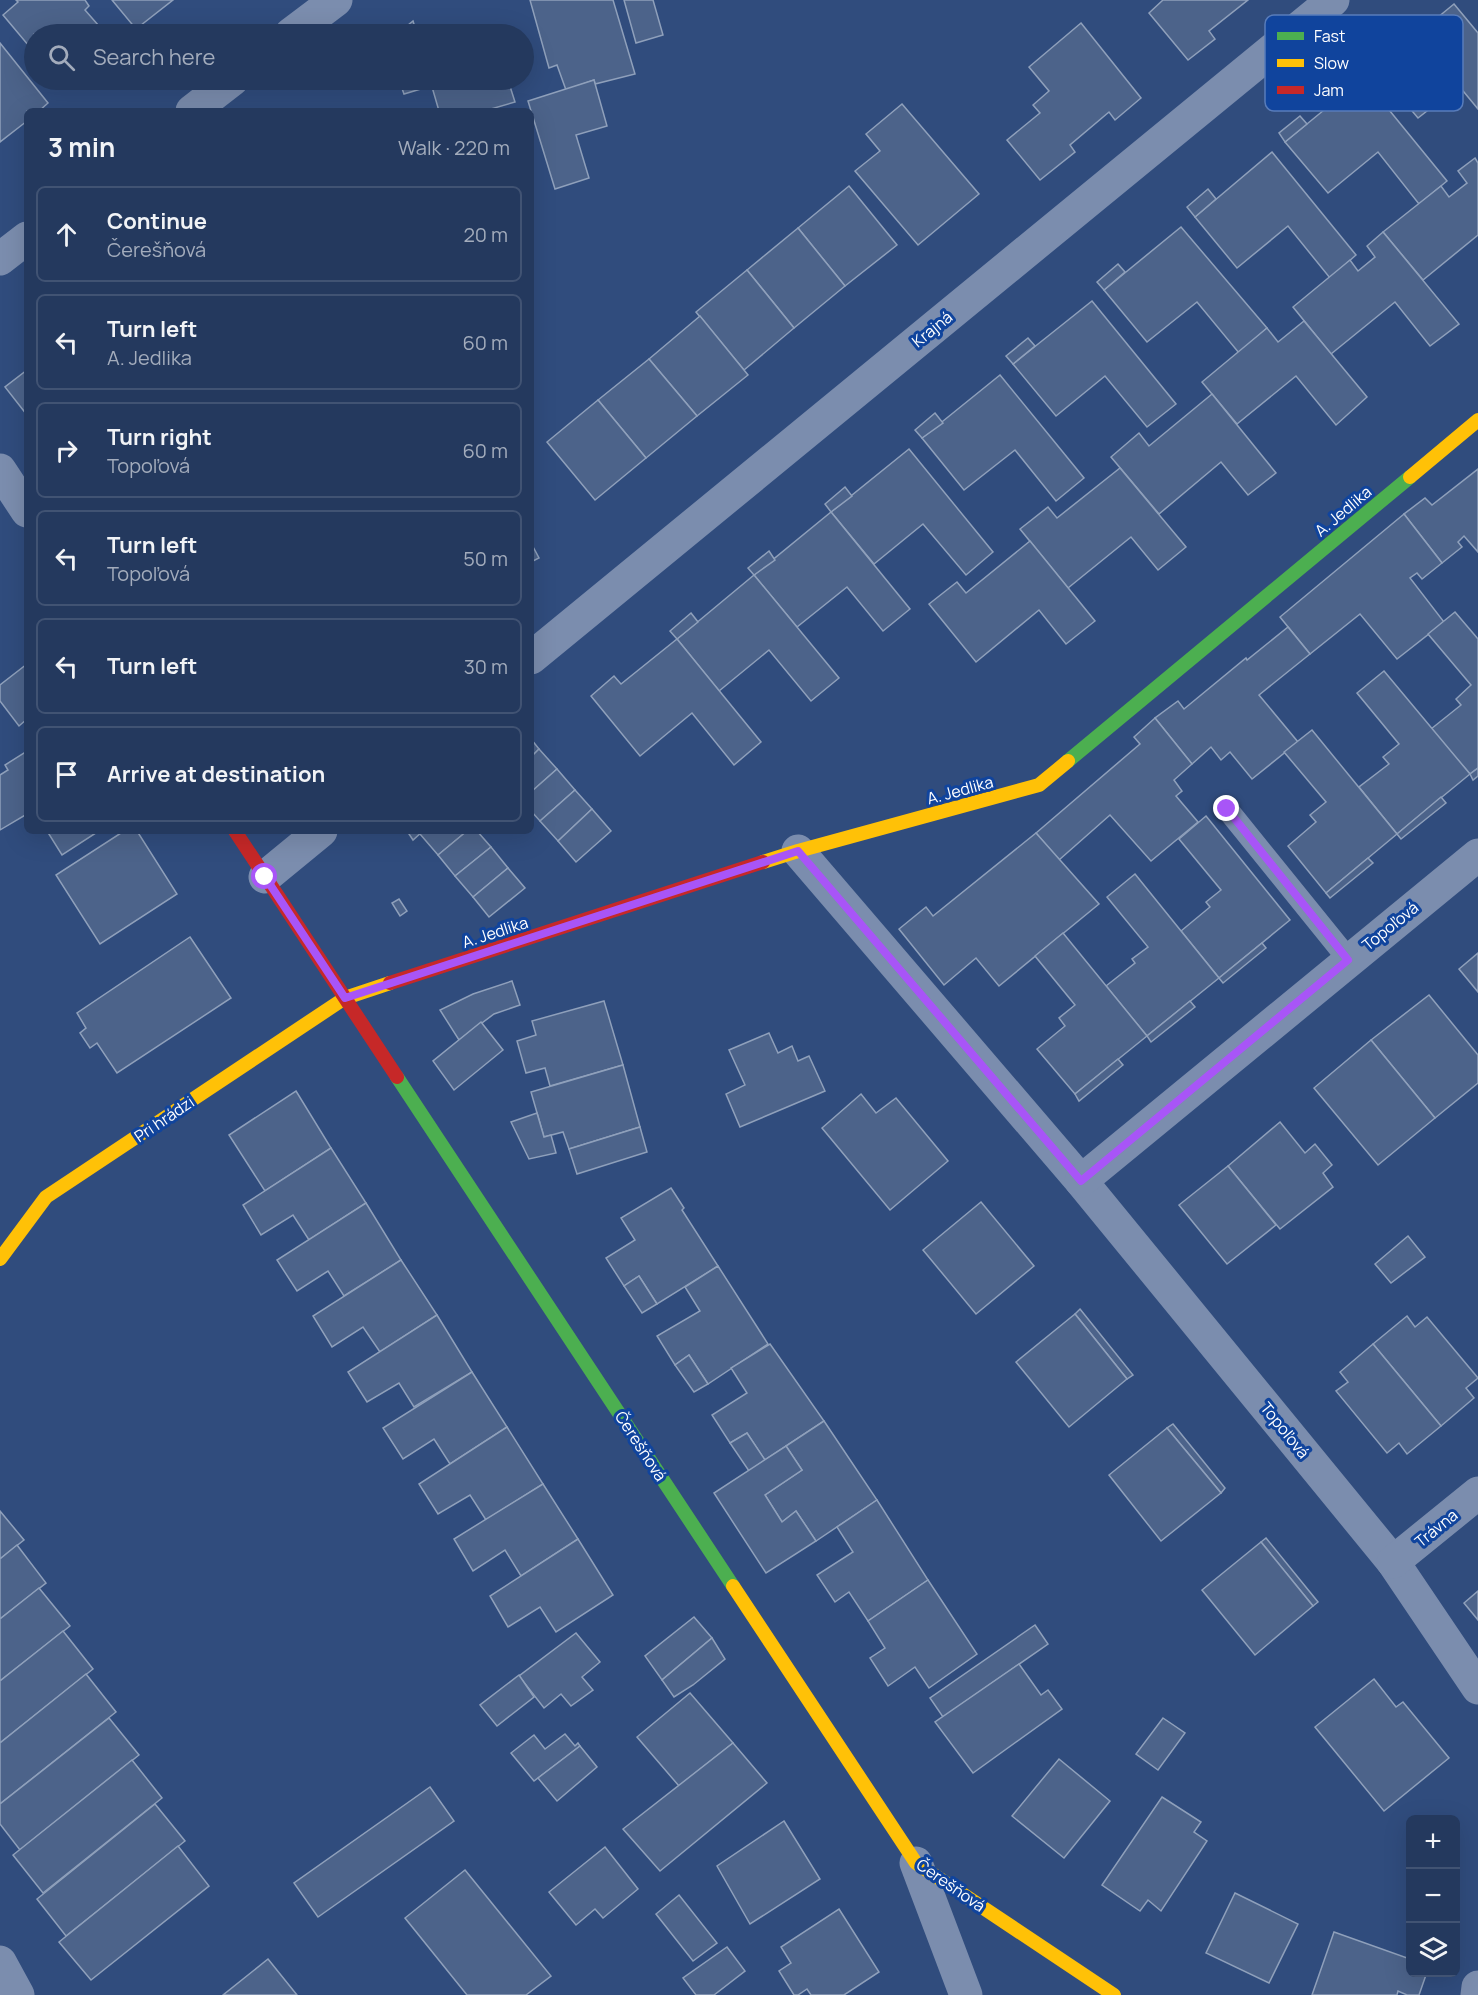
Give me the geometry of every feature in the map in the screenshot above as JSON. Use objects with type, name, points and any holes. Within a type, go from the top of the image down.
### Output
[{"type":"street","points":[[304,24],[336,0]]},
{"type":"street","name":"Krajná","points":[[1315,15],[1333,0]]},
{"type":"street","name":"Krajná","points":[[534,656],[1265,56]]},
{"type":"street","points":[[196,108],[219,90]]},
{"type":"street","points":[[0,259],[24,240]]},
{"type":"street","name":"A. Jedlika","points":[[345,998],[798,851],[1039,785],[1478,420]]},
{"type":"street","points":[[0,470],[24,506]]},
{"type":"street","name":"Čerešňová","points":[[237,834],[916,1863],[1114,1995]]},
{"type":"street","points":[[265,877],[317,834]]},
{"type":"street","name":"Topoľová","points":[[798,851],[1081,1181],[1393,1562],[1478,1688]]},
{"type":"street","name":"Topoľová","points":[[1081,1181],[1478,855]]},
{"type":"street","name":"Pri hrádzi","points":[[0,1259],[46,1197],[345,998]]},
{"type":"street","name":"Trávna","points":[[1393,1562],[1478,1493]]},
{"type":"street","points":[[916,1863],[966,1995]]},
{"type":"street","points":[[0,1962],[18,1995]]},
{"type":"street","points":[[1477,1995],[1478,1987]]},
{"type":"lane","points":[[1227,809],[1348,960]]},
{"type":"building","points":[[16,0],[85,0],[89,6],[85,10],[97,24],[24,24],[24,40],[3,15],[18,2]]},
{"type":"building","points":[[112,0],[173,0],[142,24],[132,24]]},
{"type":"building","points":[[530,0],[613,0],[635,74],[595,84],[594,80],[566,90],[557,65],[549,68]]},
{"type":"building","points":[[624,0],[653,0],[663,35],[636,43]]},
{"type":"building","points":[[1163,0],[1248,0],[1209,31],[1215,39],[1188,60],[1149,13]]},
{"type":"building","points":[[1454,4],[1478,33],[1478,109],[1463,91],[1463,15],[1441,15]]},
{"type":"building","points":[[1081,23],[1141,98],[1115,120],[1109,112],[1070,145],[1075,152],[1040,180],[1007,140],[1040,113],[1033,105],[1049,91],[1029,67]]},
{"type":"building","points":[[0,43],[24,73],[24,90],[38,90],[48,103],[42,108],[24,108],[24,123],[0,142]]},
{"type":"building","points":[[594,80],[607,126],[576,135],[589,178],[555,189],[534,121],[534,108],[530,108],[528,101]]},
{"type":"building","points":[[403,90],[418,90],[404,94]]},
{"type":"building","points":[[433,90],[511,90],[515,102],[494,108],[438,108]]},
{"type":"building","points":[[902,104],[979,194],[918,245],[855,171],[880,151],[866,134]]},
{"type":"building","points":[[1323,111],[1390,111],[1447,181],[1419,204],[1378,152],[1328,193],[1285,142]]},
{"type":"building","points":[[1412,111],[1427,111],[1418,118]]},
{"type":"building","points":[[1300,116],[1307,124],[1285,142],[1279,133]]},
{"type":"building","points":[[1272,152],[1356,255],[1330,278],[1288,226],[1237,268],[1195,217]]},
{"type":"building","points":[[1475,158],[1478,163],[1478,235],[1423,280],[1383,232],[1441,186],[1449,197],[1467,183],[1458,171]]},
{"type":"building","points":[[849,186],[897,245],[845,286],[798,228]]},
{"type":"building","points":[[1208,189],[1216,199],[1195,217],[1187,207]]},
{"type":"building","points":[[1181,227],[1267,328],[1239,353],[1197,302],[1147,342],[1104,290]]},
{"type":"building","points":[[798,228],[845,286],[794,328],[747,270]]},
{"type":"building","points":[[1383,232],[1459,324],[1430,346],[1395,302],[1331,354],[1293,307],[1350,260],[1358,271],[1375,257],[1367,246]]},
{"type":"building","points":[[1118,264],[1125,272],[1104,290],[1097,282]]},
{"type":"building","points":[[747,270],[794,328],[744,370],[696,312]]},
{"type":"building","points":[[1092,301],[1176,404],[1147,427],[1105,376],[1056,416],[1013,364]]},
{"type":"building","points":[[700,316],[748,375],[697,416],[649,359]]},
{"type":"building","points":[[1304,321],[1367,397],[1336,425],[1296,376],[1237,424],[1202,382],[1267,328],[1278,342]]},
{"type":"building","points":[[1028,338],[1035,346],[1013,364],[1006,356]]},
{"type":"building","points":[[649,359],[697,416],[646,458],[598,400]]},
{"type":"building","points":[[24,372],[24,411],[5,387]]},
{"type":"building","points":[[1000,375],[1084,478],[1056,501],[1015,450],[964,490],[922,438]]},
{"type":"building","points":[[1212,394],[1276,473],[1248,495],[1221,462],[1159,514],[1111,457],[1139,433],[1149,446]]},
{"type":"building","points":[[598,400],[646,458],[595,500],[547,442]]},
{"type":"building","points":[[935,413],[943,423],[922,438],[915,430]]},
{"type":"building","points":[[909,449],[993,552],[966,575],[923,524],[874,564],[831,512]]},
{"type":"building","points":[[1120,468],[1186,547],[1158,570],[1131,537],[1068,588],[1020,529],[1048,507],[1057,518]]},
{"type":"building","points":[[1478,469],[1478,552],[1464,536],[1458,542],[1462,547],[1442,563],[1404,514],[1425,498],[1432,505]]},
{"type":"building","points":[[845,487],[852,496],[831,512],[825,504]]},
{"type":"building","points":[[831,512],[910,609],[883,631],[847,587],[797,627],[754,575]]},
{"type":"building","points":[[1404,514],[1442,563],[1422,579],[1417,573],[1410,578],[1444,622],[1397,659],[1360,614],[1310,654],[1280,617]]},
{"type":"building","points":[[1030,541],[1095,621],[1066,644],[1039,610],[976,662],[929,604],[957,582],[966,593]]},
{"type":"building","points":[[534,549],[539,558],[534,560]]},
{"type":"building","points":[[769,551],[775,560],[754,575],[748,568]]},
{"type":"building","points":[[754,575],[839,678],[811,701],[769,650],[719,691],[677,639]]},
{"type":"building","points":[[1455,612],[1478,639],[1478,768],[1470,774],[1431,729],[1461,705],[1456,699],[1471,685],[1428,634]]},
{"type":"building","points":[[691,613],[698,622],[677,639],[670,631]]},
{"type":"building","points":[[1288,627],[1310,654],[1259,695],[1298,742],[1252,779],[1230,752],[1221,760],[1211,747],[1192,764],[1155,718],[1178,701],[1184,709]]},
{"type":"building","points":[[677,639],[761,742],[734,765],[692,713],[640,756],[591,696],[614,676],[621,684]]},
{"type":"building","points":[[24,666],[24,722],[19,726],[0,701],[0,685]]},
{"type":"building","points":[[1384,671],[1470,774],[1397,834],[1359,787],[1389,764],[1383,757],[1399,744],[1357,693]]},
{"type":"building","points":[[1155,718],[1192,764],[1174,780],[1182,791],[1176,796],[1198,822],[1151,861],[1110,815],[1059,860],[1036,833],[1140,744],[1134,737]]},
{"type":"building","points":[[1312,730],[1397,834],[1326,893],[1288,846],[1316,822],[1310,815],[1326,802],[1284,752]]},
{"type":"building","points":[[534,743],[539,749],[534,754]]},
{"type":"building","points":[[539,749],[557,769],[534,789],[534,754]]},
{"type":"building","points":[[24,753],[24,816],[0,830],[0,775],[8,770],[5,765]]},
{"type":"building","points":[[1478,768],[1478,776],[1473,780],[1470,774]]},
{"type":"building","points":[[557,769],[575,790],[540,821],[534,814],[534,789]]},
{"type":"building","points":[[575,790],[592,809],[558,841],[540,821]]},
{"type":"building","points":[[1441,797],[1446,803],[1401,839],[1397,834]]},
{"type":"building","points":[[592,809],[611,831],[576,862],[558,841]]},
{"type":"building","points":[[1206,816],[1290,920],[1219,978],[1181,931],[1210,907],[1206,902],[1221,890],[1179,839]]},
{"type":"building","points":[[1036,833],[1099,904],[999,986],[976,958],[944,985],[899,929],[926,907],[933,916]]},
{"type":"building","points":[[49,834],[94,834],[62,855]]},
{"type":"building","points":[[119,834],[139,834],[177,894],[100,944],[56,875]]},
{"type":"building","points":[[409,834],[420,834],[413,840]]},
{"type":"building","points":[[420,834],[463,834],[438,855]]},
{"type":"building","points":[[463,834],[480,834],[491,847],[455,876],[438,855]]},
{"type":"building","points":[[491,847],[508,868],[473,897],[455,876]]},
{"type":"building","points":[[1368,858],[1373,863],[1330,898],[1326,893]]},
{"type":"building","points":[[508,868],[525,888],[489,917],[473,897]]},
{"type":"building","points":[[1135,874],[1219,978],[1147,1036],[1106,986],[1135,963],[1132,959],[1148,947],[1107,897]]},
{"type":"building","points":[[399,899],[407,911],[400,916],[392,903]]},
{"type":"building","points":[[1063,933],[1147,1036],[1075,1094],[1037,1049],[1065,1026],[1059,1018],[1075,1005],[1035,956]]},
{"type":"building","points":[[190,937],[231,998],[117,1073],[97,1043],[90,1048],[80,1033],[86,1028],[77,1013]]},
{"type":"building","points":[[1262,943],[1266,948],[1223,983],[1219,978]]},
{"type":"building","points":[[1478,953],[1478,992],[1459,969]]},
{"type":"building","points":[[512,981],[520,1005],[494,1014],[459,1040],[440,1010],[473,994]]},
{"type":"building","points":[[1429,995],[1478,1055],[1478,1083],[1435,1118],[1371,1040]]},
{"type":"building","points":[[604,1001],[623,1065],[550,1086],[545,1068],[526,1073],[517,1041],[536,1035],[532,1021]]},
{"type":"building","points":[[1190,1001],[1195,1007],[1151,1042],[1147,1036]]},
{"type":"building","points":[[481,1022],[503,1050],[454,1090],[433,1061]]},
{"type":"building","points":[[769,1033],[778,1053],[792,1046],[798,1061],[809,1056],[825,1091],[740,1127],[726,1094],[745,1085],[729,1050]]},
{"type":"building","points":[[1371,1040],[1435,1118],[1378,1165],[1314,1088]]},
{"type":"building","points":[[1118,1059],[1123,1065],[1079,1101],[1075,1094]]},
{"type":"building","points":[[623,1065],[640,1127],[569,1149],[563,1132],[544,1137],[531,1092]]},
{"type":"building","points":[[296,1091],[331,1148],[265,1191],[229,1135]]},
{"type":"building","points":[[861,1094],[876,1113],[896,1098],[948,1161],[890,1210],[822,1128]]},
{"type":"building","points":[[537,1113],[544,1137],[551,1135],[556,1153],[529,1159],[511,1122]]},
{"type":"building","points":[[1280,1122],[1305,1153],[1315,1144],[1332,1165],[1323,1173],[1333,1187],[1280,1229],[1228,1166]]},
{"type":"building","points":[[640,1127],[647,1152],[577,1174],[569,1149]]},
{"type":"building","points":[[331,1148],[366,1203],[309,1240],[293,1215],[261,1235],[243,1205]]},
{"type":"building","points":[[1228,1166],[1276,1225],[1227,1264],[1179,1205]]},
{"type":"building","points":[[671,1188],[684,1208],[682,1210],[718,1266],[657,1304],[639,1276],[624,1286],[606,1258],[635,1240],[621,1218]]},
{"type":"building","points":[[981,1202],[1034,1266],[976,1314],[923,1250]]},
{"type":"building","points":[[366,1203],[401,1260],[344,1296],[328,1271],[297,1291],[277,1260]]},
{"type":"building","points":[[1408,1236],[1425,1257],[1391,1283],[1375,1264]]},
{"type":"building","points":[[401,1260],[437,1315],[380,1352],[363,1327],[332,1347],[313,1316]]},
{"type":"building","points":[[718,1266],[768,1344],[708,1384],[689,1355],[675,1365],[657,1336],[700,1311],[685,1287]]},
{"type":"building","points":[[639,1276],[657,1304],[642,1313],[624,1286]]},
{"type":"building","points":[[1080,1309],[1133,1375],[1127,1379],[1075,1314]]},
{"type":"building","points":[[1075,1314],[1127,1379],[1069,1427],[1016,1362]]},
{"type":"building","points":[[437,1315],[472,1372],[414,1407],[399,1383],[367,1402],[348,1372]]},
{"type":"building","points":[[1407,1316],[1415,1327],[1427,1317],[1478,1378],[1466,1388],[1474,1398],[1441,1426],[1373,1344]]},
{"type":"building","points":[[770,1344],[824,1421],[765,1460],[747,1433],[730,1443],[712,1415],[747,1393],[731,1368]]},
{"type":"building","points":[[1373,1344],[1441,1426],[1407,1454],[1399,1443],[1387,1453],[1336,1391],[1348,1382],[1340,1372]]},
{"type":"building","points":[[689,1355],[708,1384],[694,1392],[675,1365]]},
{"type":"building","points":[[472,1372],[507,1427],[450,1464],[434,1439],[403,1459],[383,1428]]},
{"type":"building","points":[[824,1421],[877,1500],[816,1541],[796,1511],[782,1522],[765,1495],[802,1470],[786,1446]]},
{"type":"building","points":[[1173,1424],[1225,1488],[1221,1493],[1167,1428]]},
{"type":"building","points":[[507,1427],[543,1484],[486,1520],[470,1495],[438,1514],[419,1484]]},
{"type":"building","points":[[1167,1428],[1221,1493],[1161,1541],[1109,1475]]},
{"type":"building","points":[[747,1433],[765,1460],[749,1471],[730,1443]]},
{"type":"building","points":[[786,1446],[802,1470],[765,1495],[782,1522],[796,1511],[816,1541],[766,1573],[714,1493]]},
{"type":"building","points":[[543,1484],[578,1539],[521,1576],[505,1550],[473,1571],[454,1539]]},
{"type":"building","points":[[877,1500],[928,1580],[868,1621],[849,1592],[835,1602],[817,1575],[853,1552],[837,1527]]},
{"type":"building","points":[[0,1511],[24,1540],[0,1559]]},
{"type":"building","points":[[1266,1538],[1318,1602],[1313,1606],[1261,1542]]},
{"type":"building","points":[[578,1539],[613,1595],[556,1632],[540,1607],[508,1627],[490,1596]]},
{"type":"building","points":[[1261,1542],[1313,1606],[1255,1655],[1202,1590]]},
{"type":"building","points":[[17,1545],[46,1583],[0,1619],[0,1559]]},
{"type":"building","points":[[928,1580],[977,1654],[929,1688],[915,1667],[888,1686],[870,1658],[885,1648],[868,1621]]},
{"type":"building","points":[[39,1588],[70,1626],[0,1681],[0,1619]]},
{"type":"building","points":[[1478,1591],[1478,1620],[1464,1603]]},
{"type":"building","points":[[694,1617],[712,1638],[662,1680],[645,1656]]},
{"type":"building","points":[[1035,1625],[1048,1644],[943,1717],[930,1698]]},
{"type":"building","points":[[63,1631],[93,1669],[0,1743],[0,1681]]},
{"type":"building","points":[[576,1633],[600,1662],[582,1677],[593,1690],[571,1706],[561,1694],[544,1708],[519,1676]]},
{"type":"building","points":[[712,1638],[725,1659],[674,1697],[662,1680]]},
{"type":"building","points":[[1019,1664],[1041,1695],[1048,1690],[1062,1709],[973,1773],[935,1722]]},
{"type":"building","points":[[86,1674],[116,1712],[0,1804],[0,1743]]},
{"type":"building","points":[[519,1675],[534,1697],[497,1726],[480,1705]]},
{"type":"building","points":[[1374,1679],[1396,1707],[1403,1702],[1449,1758],[1384,1811],[1315,1727]]},
{"type":"building","points":[[690,1693],[733,1743],[679,1786],[637,1737]]},
{"type":"building","points":[[109,1718],[139,1755],[20,1850],[0,1824],[0,1804]]},
{"type":"building","points":[[1163,1718],[1185,1733],[1158,1770],[1136,1754]]},
{"type":"building","points":[[565,1734],[575,1746],[578,1743],[580,1746],[534,1781],[511,1753],[534,1735],[545,1749]]},
{"type":"building","points":[[733,1743],[767,1783],[660,1871],[623,1829]]},
{"type":"building","points":[[580,1746],[597,1767],[557,1801],[538,1778]]},
{"type":"building","points":[[1059,1759],[1110,1801],[1064,1858],[1012,1816]]},
{"type":"building","points":[[132,1760],[162,1798],[43,1893],[13,1855]]},
{"type":"building","points":[[430,1787],[454,1821],[318,1917],[294,1883]]},
{"type":"building","points":[[1162,1797],[1201,1822],[1194,1832],[1207,1841],[1161,1911],[1148,1900],[1140,1911],[1102,1885]]},
{"type":"building","points":[[155,1804],[185,1841],[66,1936],[37,1899]]},
{"type":"building","points":[[784,1821],[820,1879],[750,1924],[717,1866]]},
{"type":"building","points":[[178,1846],[209,1886],[91,1980],[59,1942]]},
{"type":"building","points":[[605,1847],[638,1889],[603,1918],[595,1909],[576,1925],[549,1892]]},
{"type":"building","points":[[465,1870],[551,1976],[526,1995],[467,1995],[405,1918]]},
{"type":"building","points":[[1235,1893],[1298,1924],[1269,1983],[1206,1953]]},
{"type":"building","points":[[679,1895],[717,1943],[693,1961],[656,1914]]},
{"type":"building","points":[[839,1909],[879,1972],[844,1995],[811,1995],[807,1989],[794,1995],[779,1971],[791,1963],[781,1947]]},
{"type":"building","points":[[1334,1932],[1406,1958],[1406,1977],[1425,1977],[1419,1995],[1407,1995],[1398,1991],[1397,1995],[1312,1995]]},
{"type":"building","points":[[727,1947],[745,1971],[714,1995],[696,1995],[683,1978]]},
{"type":"building","points":[[268,1959],[297,1995],[223,1995]]},
{"type":"traffic: fast","points":[[1068,761],[1410,477]]},
{"type":"traffic: fast","points":[[397,1077],[733,1586]]},
{"type":"traffic: slow","points":[[1410,477],[1478,420]]},
{"type":"traffic: slow","points":[[763,862],[1039,785],[1068,761]]},
{"type":"traffic: slow","points":[[0,1259],[46,1197],[345,998],[390,983]]},
{"type":"traffic: slow","points":[[733,1586],[916,1863],[1114,1995]]},
{"type":"traffic: jam","points":[[237,834],[397,1077]]},
{"type":"traffic: jam","points":[[390,983],[763,862]]},
{"type":"route","points":[[265,877],[345,998],[798,851],[1081,1181],[1348,960],[1227,809]]}]
